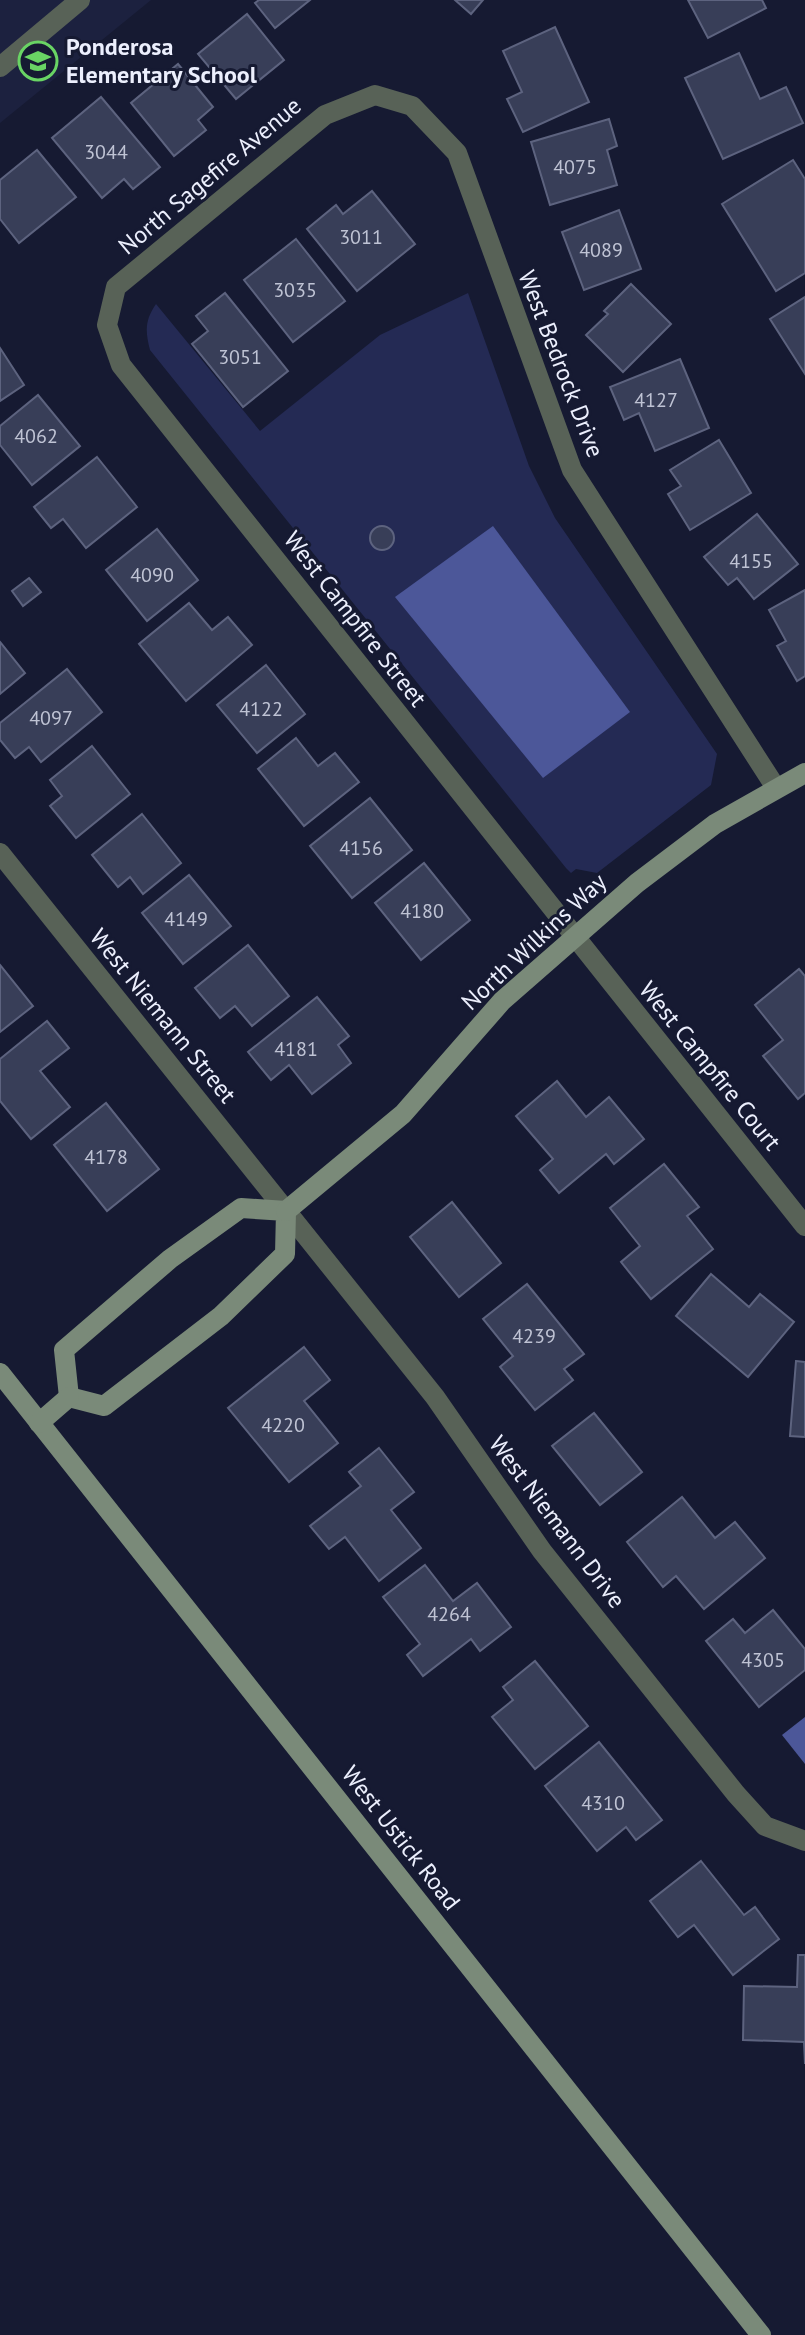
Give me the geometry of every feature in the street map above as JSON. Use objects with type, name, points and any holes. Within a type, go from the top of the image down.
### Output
[{"type":"street","points":[[0,67],[56,8],[80,0]]},
{"type":"street","name":"North Sagefire Avenue","points":[[107,325],[116,287],[325,115],[375,95]]},
{"type":"street","name":"West Bedrock Drive","points":[[375,95],[412,106],[457,153],[572,470],[776,788]]},
{"type":"street","name":"West Campfire Street","points":[[107,325],[121,365],[574,938]]},
{"type":"street","name":"North Wilkins Way","points":[[286,1211],[403,1114],[502,1001],[637,883],[715,824],[805,773]]},
{"type":"street","name":"West Niemann Street","points":[[0,853],[286,1211]]},
{"type":"street","name":"West Campfire Court","points":[[574,938],[805,1226]]},
{"type":"street","points":[[241,1208],[286,1211],[285,1254],[221,1316],[104,1406],[69,1397],[64,1350],[85,1329],[170,1259],[241,1208]]},
{"type":"street","name":"West Niemann Drive","points":[[286,1211],[435,1397],[542,1551],[736,1794],[765,1826],[805,1841]]},
{"type":"street","name":"West Ustick Road","points":[[0,1373],[761,2335]]},
{"type":"street","points":[[39,1423],[69,1397]]},
{"type":"shaded area","name":"Ponderosa Elementary School","points":[[0,0],[151,0],[0,123]]},
{"type":"shaded area","points":[[468,293],[529,466],[555,518],[717,754],[711,785],[597,873],[576,869],[571,873],[566,868],[150,350],[147,337],[148,321],[156,304],[260,431],[380,335]]},
{"type":"shaded area","points":[[493,526],[630,712],[543,778],[395,597]]},
{"type":"shaded area","points":[[805,1717],[805,1764],[782,1735]]},
{"type":"building","points":[[259,0],[310,0],[275,28],[255,3]]},
{"type":"building","points":[[455,0],[483,0],[471,14]]},
{"type":"building","points":[[688,0],[762,0],[766,8],[708,38]]},
{"type":"building","points":[[247,14],[284,60],[236,99],[198,54]]},
{"type":"building","points":[[555,27],[589,102],[523,132],[507,99],[522,92],[503,51]]},
{"type":"building","points":[[739,53],[760,99],[786,87],[803,123],[723,159],[685,78]]},
{"type":"building","points":[[178,64],[213,107],[198,120],[206,130],[174,156],[131,103]]},
{"type":"building","points":[[101,97],[160,167],[133,189],[124,179],[102,198],[52,138]]},
{"type":"building","points":[[609,119],[617,146],[607,150],[617,185],[550,205],[531,142]]},
{"type":"building","points":[[37,150],[76,197],[19,243],[0,219],[0,180]]},
{"type":"building","points":[[793,160],[805,179],[805,273],[776,291],[722,204]]},
{"type":"building","points":[[372,191],[415,244],[357,291],[307,229],[336,205],[343,214]]},
{"type":"building","points":[[619,210],[641,269],[584,290],[562,232]]},
{"type":"building","points":[[296,239],[345,301],[293,342],[244,280]]},
{"type":"building","points":[[631,284],[671,324],[623,372],[586,335],[608,314],[604,311]]},
{"type":"building","points":[[225,293],[288,371],[243,407],[192,344],[208,331],[196,316]]},
{"type":"building","points":[[805,297],[805,374],[770,319]]},
{"type":"building","points":[[0,348],[24,385],[0,401]]},
{"type":"building","points":[[680,359],[709,428],[655,451],[639,413],[624,420],[610,387]]},
{"type":"building","points":[[38,395],[80,446],[32,485],[0,445],[0,426]]},
{"type":"building","points":[[719,440],[751,493],[690,530],[668,494],[681,486],[670,470]]},
{"type":"building","points":[[97,457],[137,507],[86,548],[63,519],[51,528],[34,507]]},
{"type":"building","points":[[757,514],[798,564],[754,599],[737,578],[728,585],[704,557]]},
{"type":"building","points":[[382,526],[391,529],[394,538],[391,547],[382,550],[373,547],[370,538],[373,529]]},
{"type":"building","points":[[157,529],[198,580],[147,621],[106,570]]},
{"type":"building","points":[[29,578],[41,592],[23,606],[12,591]]},
{"type":"building","points":[[805,590],[805,676],[797,681],[777,646],[786,641],[769,610]]},
{"type":"building","points":[[189,603],[212,630],[228,617],[252,645],[186,701],[139,644]]},
{"type":"building","points":[[0,642],[25,673],[0,694]]},
{"type":"building","points":[[266,665],[305,714],[257,753],[217,705]]},
{"type":"building","points":[[67,669],[102,712],[41,762],[29,747],[15,758],[0,740],[0,723]]},
{"type":"building","points":[[296,738],[318,766],[335,753],[359,782],[304,826],[258,769]]},
{"type":"building","points":[[92,746],[130,794],[76,838],[50,806],[62,796],[50,780]]},
{"type":"building","points":[[370,798],[412,850],[352,898],[310,846]]},
{"type":"building","points":[[142,814],[181,863],[143,894],[130,877],[118,887],[92,855]]},
{"type":"building","points":[[424,863],[470,920],[421,960],[375,903]]},
{"type":"building","points":[[189,875],[231,926],[183,964],[142,913]]},
{"type":"building","points":[[248,945],[289,996],[252,1026],[235,1006],[220,1018],[195,988]]},
{"type":"building","points":[[0,965],[33,1006],[0,1032]]},
{"type":"building","points":[[799,969],[805,976],[805,1093],[798,1099],[763,1056],[783,1040],[755,1005]]},
{"type":"building","points":[[317,997],[349,1036],[338,1045],[351,1063],[312,1094],[289,1065],[271,1080],[248,1052]]},
{"type":"building","points":[[47,1021],[69,1048],[40,1071],[70,1107],[31,1139],[0,1101],[0,1059]]},
{"type":"building","points":[[557,1081],[586,1117],[609,1097],[644,1139],[614,1164],[606,1154],[559,1193],[540,1170],[553,1159],[516,1116]]},
{"type":"building","points":[[106,1103],[159,1169],[107,1211],[54,1145]]},
{"type":"building","points":[[664,1164],[699,1207],[687,1216],[713,1249],[651,1299],[621,1262],[640,1246],[610,1208]]},
{"type":"building","points":[[452,1202],[501,1263],[459,1297],[410,1237]]},
{"type":"building","points":[[711,1274],[749,1307],[760,1294],[794,1322],[748,1377],[676,1316]]},
{"type":"building","points":[[527,1284],[584,1354],[564,1369],[573,1380],[535,1410],[500,1367],[513,1356],[483,1319]]},
{"type":"building","points":[[304,1347],[330,1380],[304,1401],[338,1443],[289,1482],[228,1408]]},
{"type":"building","points":[[796,1361],[805,1362],[805,1437],[790,1436]]},
{"type":"building","points":[[594,1413],[642,1472],[600,1505],[552,1446]]},
{"type":"building","points":[[379,1448],[414,1492],[391,1510],[421,1548],[379,1581],[345,1537],[329,1549],[310,1526],[361,1486],[349,1472]]},
{"type":"building","points":[[682,1497],[715,1538],[735,1522],[765,1558],[704,1609],[676,1576],[663,1587],[627,1542]]},
{"type":"building","points":[[425,1565],[453,1601],[477,1583],[511,1627],[480,1651],[471,1639],[423,1676],[407,1655],[420,1644],[383,1597]]},
{"type":"building","points":[[773,1610],[805,1649],[805,1670],[759,1707],[706,1641],[733,1619],[745,1633]]},
{"type":"building","points":[[535,1661],[588,1726],[535,1769],[492,1717],[513,1700],[503,1687]]},
{"type":"building","points":[[599,1742],[662,1820],[636,1840],[626,1827],[597,1851],[545,1786]]},
{"type":"building","points":[[701,1861],[744,1915],[755,1907],[779,1939],[733,1975],[694,1925],[678,1937],[650,1901]]},
{"type":"building","points":[[798,1955],[805,1955],[805,2064],[804,2042],[743,2040],[744,1986],[797,1987]]},
{"type":"place","name":"Ponderosa Elementary School","points":[[38,61]]}]
